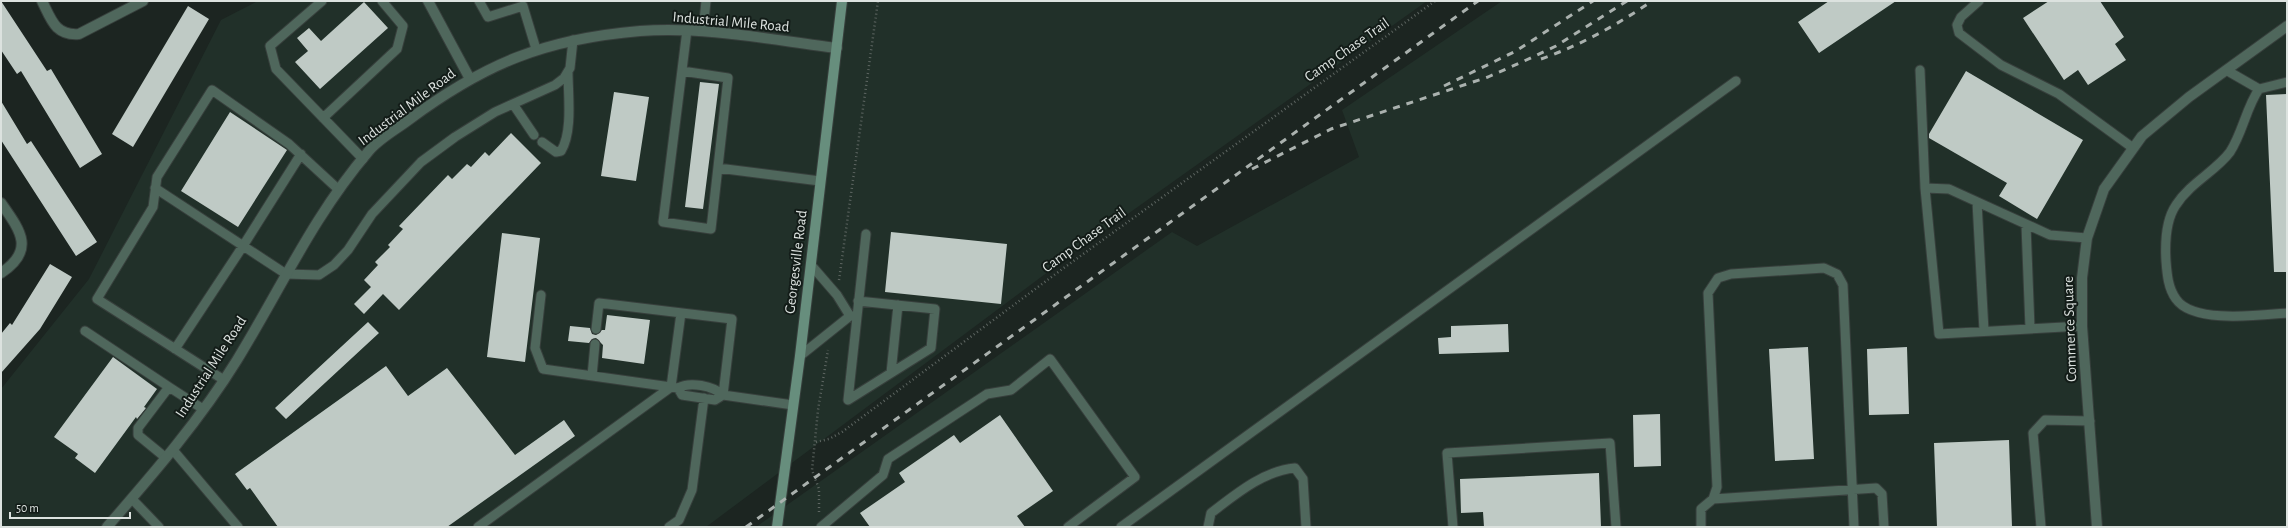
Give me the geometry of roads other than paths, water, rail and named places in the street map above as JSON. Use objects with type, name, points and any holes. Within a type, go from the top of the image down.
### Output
[{"type":"main road","name":"Georgesville Road","points":[[777,527],[812,265],[820,181],[842,1]]},
{"type":"street","points":[[42,1],[59,30],[68,35],[79,34],[143,1]]},
{"type":"street","points":[[428,1],[470,79]]},
{"type":"street","name":"Commerce Square","points":[[2096,527],[2090,421],[2082,326],[2082,278],[2087,238],[2104,189],[2142,136],[2190,97],[2287,26]]},
{"type":"street","name":"Industrial Mile Road","points":[[107,527],[173,450],[224,380],[316,221],[363,158],[375,145],[434,101],[499,63],[536,49],[573,40],[642,31],[687,30],[836,48]]},
{"type":"street","points":[[1,203],[22,235],[22,247],[19,257],[13,265],[1,273]]},
{"type":"lane","points":[[322,1],[270,46],[276,69],[363,158]]},
{"type":"lane","points":[[323,118],[397,49],[403,26],[382,1]]},
{"type":"lane","points":[[479,1],[488,17],[523,6],[536,49]]},
{"type":"lane","points":[[703,31],[706,1]]},
{"type":"lane","points":[[1979,1],[1960,17],[1957,25],[1960,33],[2000,65],[2059,94],[2133,148]]},
{"type":"lane","points":[[682,71],[728,78],[711,229],[663,222],[687,30]]},
{"type":"lane","points":[[155,188],[286,274],[319,275],[334,265],[348,250],[372,214],[422,162],[454,137],[513,104],[554,85],[564,78],[570,68],[573,40]]},
{"type":"lane","points":[[1920,70],[1925,188],[1939,334],[2082,326]]},
{"type":"lane","points":[[2226,70],[2259,89]]},
{"type":"lane","points":[[542,142],[556,152],[561,151],[565,145],[569,110],[568,72]]},
{"type":"lane","points":[[1121,527],[1736,81]]},
{"type":"lane","points":[[2287,82],[2259,89],[2254,96],[2242,129],[2229,153],[2188,189],[2174,207],[2165,240],[2170,289],[2177,301],[2188,309],[2208,315],[2287,313]]},
{"type":"lane","points":[[224,380],[97,299],[153,207],[157,177],[212,90],[289,144],[339,190]]},
{"type":"lane","points":[[513,104],[534,134]]},
{"type":"lane","points":[[175,348],[243,246],[300,154]]},
{"type":"lane","points":[[718,168],[820,181]]},
{"type":"lane","points":[[1925,188],[1949,189],[2050,235],[2087,238]]},
{"type":"lane","points":[[1976,202],[1984,331]]},
{"type":"lane","points":[[2026,225],[2030,328]]},
{"type":"lane","points":[[858,301],[935,309],[931,348],[848,400],[854,316],[858,301],[866,234]]},
{"type":"lane","points":[[812,265],[854,316]]},
{"type":"lane","points":[[1701,527],[1701,509],[1713,499],[1717,487],[1708,293],[1718,278],[1731,274],[1824,268],[1838,274],[1843,285],[1854,527]]},
{"type":"lane","points":[[541,295],[535,348],[544,369],[674,387],[682,396],[715,400],[723,395]]},
{"type":"lane","points":[[596,329],[599,303],[732,319],[723,395]]},
{"type":"lane","points":[[890,373],[898,305]]},
{"type":"lane","points":[[674,387],[681,313]]},
{"type":"lane","points":[[800,356],[831,331],[854,316]]},
{"type":"lane","points":[[85,331],[203,409]]},
{"type":"lane","points":[[592,376],[595,344]]},
{"type":"lane","points":[[820,527],[883,475],[888,459],[988,394],[1011,390],[1050,359],[1135,477],[1068,527]]},
{"type":"lane","points":[[478,527],[674,387],[685,384],[716,389],[723,395],[793,405]]},
{"type":"lane","points":[[166,458],[138,435],[138,428],[169,387]]},
{"type":"lane","points":[[669,527],[679,520],[692,490],[704,398]]},
{"type":"lane","points":[[2041,527],[2033,433],[2045,420],[2090,421]]},
{"type":"lane","points":[[1453,527],[1447,453],[1610,443],[1616,527]]},
{"type":"lane","points":[[173,450],[238,527]]},
{"type":"lane","points":[[1208,527],[1211,513],[1246,487],[1280,469],[1295,468],[1303,479],[1306,527]]},
{"type":"lane","points":[[1713,499],[1852,491],[1876,488],[1882,494],[1884,527]]},
{"type":"lane","points":[[132,499],[159,527]]},
{"type":"railway","points":[[746,527],[1478,1]]},
{"type":"railway","points":[[1444,86],[1516,51],[1593,1]]},
{"type":"railway","points":[[1252,169],[1331,129],[1488,77],[1522,62],[1556,46],[1627,1]]},
{"type":"railway","points":[[1541,59],[1598,34],[1652,1]]}]
